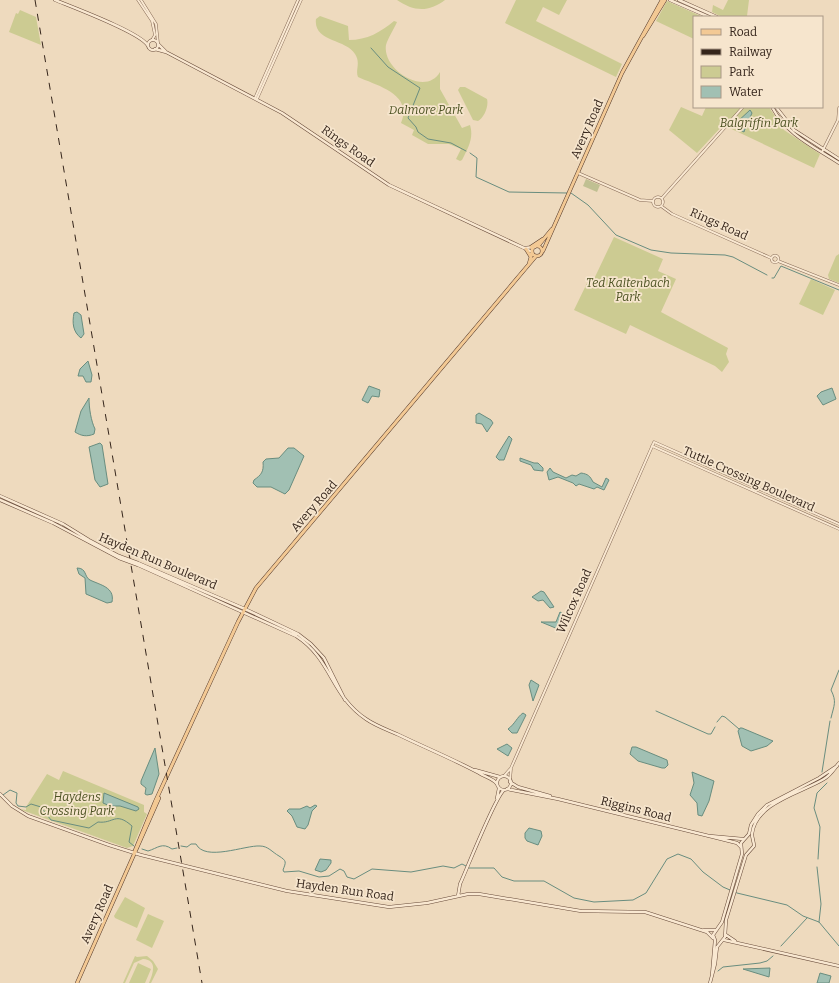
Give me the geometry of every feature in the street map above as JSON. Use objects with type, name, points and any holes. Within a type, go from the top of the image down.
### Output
[{"type":"main road","points":[[55,0],[136,36],[145,41],[148,46]]},
{"type":"main road","name":"Avery Road","points":[[77,983],[136,846],[244,610],[260,583],[524,272],[529,264],[536,256],[541,255],[622,73],[662,0]]},
{"type":"main road","name":"Avery Road","points":[[642,37],[646,33],[665,0]]},
{"type":"main road","points":[[670,0],[707,16]]},
{"type":"main road","points":[[679,0],[715,16]]},
{"type":"main road","points":[[136,36],[151,40],[148,46]]},
{"type":"main road","name":"Rings Road","points":[[151,40],[158,44],[166,52]]},
{"type":"main road","points":[[155,49],[158,44]]},
{"type":"main road","name":"Rings Road","points":[[148,46],[150,49],[166,52],[297,121],[389,185],[532,252]]},
{"type":"main road","points":[[773,108],[788,130],[823,151],[839,158]]},
{"type":"main road","points":[[777,108],[794,130],[839,163]]},
{"type":"main road","name":"Avery Road","points":[[529,264],[534,247],[545,238],[552,229]]},
{"type":"main road","points":[[534,247],[545,238]]},
{"type":"main road","points":[[531,257],[525,248],[534,247],[542,251]]},
{"type":"main road","points":[[532,252],[536,256]]},
{"type":"main road","name":"Hayden Run Boulevard","points":[[0,496],[63,524],[119,557]]},
{"type":"main road","name":"Hayden Run Boulevard","points":[[0,500],[53,523],[119,557],[244,610]]},
{"type":"main road","points":[[244,610],[288,629],[311,644],[324,658],[345,700],[360,715],[371,722],[475,770],[493,780],[499,788],[495,804]]},
{"type":"main road","points":[[710,983],[725,933],[733,884],[742,854],[741,848],[744,839],[749,834],[754,819],[767,805],[819,778],[838,764]]},
{"type":"main road","points":[[712,975],[713,933],[722,922],[737,885],[746,855],[754,846],[754,828],[767,809],[785,798],[825,779],[835,770],[838,764]]},
{"type":"main road","points":[[475,770],[502,777],[497,784]]},
{"type":"main road","name":"Riggins Road","points":[[502,777],[518,787],[558,799]]},
{"type":"main road","points":[[458,896],[459,889],[495,804],[500,793],[506,789],[510,781]]},
{"type":"main road","name":"Riggins Road","points":[[499,788],[558,799],[709,836],[737,843],[741,848]]},
{"type":"main road","name":"Hayden Run Road","points":[[0,794],[12,806],[28,816],[134,853],[287,891],[381,906],[404,906],[458,896],[482,894],[581,911],[645,912],[709,933],[714,939],[722,941]]},
{"type":"main road","name":"Riggins Road","points":[[709,836],[744,839]]},
{"type":"main road","points":[[744,839],[751,839],[753,841]]},
{"type":"main road","points":[[741,848],[750,851]]},
{"type":"main road","name":"Hayden Run Road","points":[[700,930],[717,930]]},
{"type":"main road","points":[[717,930],[725,933],[735,942]]},
{"type":"main road","points":[[722,941],[735,942],[839,966]]},
{"type":"street","points":[[139,0],[154,25],[155,35],[151,40]]},
{"type":"street","points":[[139,0],[156,24],[158,44]]},
{"type":"street","points":[[256,99],[300,0]]},
{"type":"street","points":[[653,201],[655,206],[661,206],[663,201],[662,198],[742,108]]},
{"type":"street","points":[[823,151],[838,120],[839,108]]},
{"type":"street","points":[[577,173],[640,200],[653,201]]},
{"type":"street","points":[[653,201],[657,196],[662,198]]},
{"type":"street","name":"Rings Road","points":[[661,206],[672,214],[772,258]]},
{"type":"street","points":[[778,261],[776,256],[772,258],[774,263],[778,261],[839,285]]},
{"type":"street","name":"Wilcox Road","points":[[510,781],[511,768],[654,442]]},
{"type":"street","name":"Tuttle Crossing Boulevard","points":[[654,442],[839,524]]},
{"type":"street","name":"Tuttle Crossing Boulevard","points":[[652,446],[839,529]]},
{"type":"street","name":"Wilcox Road","points":[[502,777],[511,768]]},
{"type":"green space","points":[[397,0],[445,0],[433,7],[421,9],[403,4]]},
{"type":"green space","points":[[516,0],[567,0],[559,15],[543,7],[536,21],[622,64],[616,77],[505,23]]},
{"type":"green space","points":[[728,0],[749,0],[747,16],[720,16],[712,12],[713,5],[723,10]]},
{"type":"green space","points":[[667,1],[701,16],[693,16],[693,39],[656,21]]},
{"type":"green space","points":[[20,10],[36,17],[41,45],[9,32],[16,13],[18,14]]},
{"type":"green space","name":"Dalmore Park","points":[[320,16],[348,26],[349,40],[368,37],[384,29],[394,21],[397,22],[386,45],[387,54],[391,63],[406,77],[416,81],[425,82],[433,79],[440,72],[440,89],[462,128],[470,125],[471,139],[462,160],[460,161],[456,159],[461,149],[449,144],[428,144],[412,135],[414,130],[401,123],[403,113],[402,105],[398,98],[392,92],[358,77],[357,57],[351,49],[331,40],[320,32],[316,26],[316,19]]},
{"type":"green space","points":[[460,87],[465,87],[487,99],[486,112],[478,121],[473,120],[458,90]]},
{"type":"green space","name":"Balgriffin Park","points":[[681,107],[702,116],[706,108],[770,108],[784,130],[820,154],[814,168],[723,125],[697,153],[669,130]]},
{"type":"green space","points":[[586,179],[600,185],[597,192],[583,186]]},
{"type":"green space","name":"Ted Kaltenbach Park","points":[[614,237],[663,259],[658,271],[676,279],[661,312],[728,348],[726,354],[729,362],[722,372],[715,366],[630,325],[626,334],[574,310],[588,281],[594,279]]},
{"type":"green space","points":[[839,254],[839,283],[829,279],[828,275],[836,256]]},
{"type":"green space","points":[[811,279],[835,290],[823,315],[799,304]]},
{"type":"green space","name":"Haydens Crossing Park","points":[[63,771],[144,805],[144,812],[147,814],[133,846],[127,848],[19,809],[26,810],[26,807],[47,774],[59,780]]},
{"type":"green space","points":[[125,897],[145,908],[137,928],[115,918],[114,916]]},
{"type":"green space","points":[[148,914],[164,921],[152,948],[136,940]]},
{"type":"green space","points":[[135,956],[147,956],[153,961],[158,969],[151,983],[149,983],[153,971],[153,964],[148,960],[143,959],[134,963],[125,983],[123,983]]},
{"type":"green space","points":[[138,963],[151,969],[145,983],[129,983]]},
{"type":"water","points":[[750,110],[752,113],[744,132],[736,128],[736,123]]},
{"type":"water","points":[[77,312],[81,315],[84,334],[81,338],[76,333],[73,324],[74,313]]},
{"type":"water","points":[[88,361],[92,375],[91,382],[86,382],[83,376],[78,376],[80,369]]},
{"type":"water","points":[[369,386],[380,390],[379,397],[372,396],[368,403],[362,400]]},
{"type":"water","points":[[832,388],[836,399],[823,405],[817,396],[821,392]]},
{"type":"water","points":[[89,398],[90,414],[95,429],[94,434],[84,436],[75,432],[81,411]]},
{"type":"water","points":[[479,413],[491,420],[493,423],[487,432],[482,424],[476,423],[476,415]]},
{"type":"water","points":[[509,436],[512,439],[504,460],[499,460],[496,457]]},
{"type":"water","points":[[100,443],[102,445],[108,484],[100,487],[95,480],[89,447]]},
{"type":"water","points":[[288,448],[294,448],[304,456],[289,490],[285,494],[271,487],[257,487],[253,483],[254,480],[262,473],[263,462],[266,459],[279,458]]},
{"type":"water","points":[[520,458],[538,463],[543,468],[543,471],[534,470],[531,465],[520,461]]},
{"type":"water","points":[[550,468],[553,472],[566,478],[572,475],[576,476],[581,473],[585,474],[590,477],[593,482],[602,487],[606,478],[609,480],[604,490],[597,487],[594,489],[579,484],[576,486],[573,483],[558,477],[549,480],[547,472]]},
{"type":"water","points":[[77,568],[84,571],[88,579],[106,587],[111,593],[112,602],[107,603],[86,594],[85,578],[79,574]]},
{"type":"water","points":[[541,591],[544,592],[554,607],[550,608],[543,600],[538,601],[532,597]]},
{"type":"water","points":[[560,612],[569,617],[566,628],[558,629],[541,622],[556,622]]},
{"type":"water","points":[[531,680],[539,685],[533,701],[529,685]]},
{"type":"water","points":[[523,713],[526,715],[517,733],[512,733],[508,729]]},
{"type":"water","points":[[740,728],[773,741],[767,746],[751,751],[742,746],[738,731]]},
{"type":"water","points":[[507,744],[512,748],[508,756],[497,749]]},
{"type":"water","points":[[632,747],[636,747],[667,760],[668,765],[665,768],[662,768],[638,761],[630,754]]},
{"type":"water","points":[[155,748],[159,774],[152,794],[147,795],[145,794],[146,788],[141,784],[141,781]]},
{"type":"water","points":[[692,772],[714,781],[709,801],[702,816],[698,815],[697,803],[690,795],[694,783]]},
{"type":"water","points":[[104,793],[138,807],[139,809],[136,811],[120,806],[110,806],[103,803]]},
{"type":"water","points":[[315,805],[317,806],[312,811],[308,825],[305,829],[297,827],[292,816],[287,811],[289,809],[300,809],[307,806],[310,808]]},
{"type":"water","points":[[529,828],[541,831],[542,836],[538,845],[527,841],[525,838],[525,833]]},
{"type":"water","points":[[320,859],[331,860],[331,863],[326,870],[321,872],[315,870]]},
{"type":"water","points":[[770,968],[769,977],[743,969]]},
{"type":"water","points":[[820,973],[831,976],[829,983],[817,983]]},
{"type":"waterway","points":[[371,48],[388,67],[420,88],[408,118],[416,127],[418,132],[428,139],[451,143],[466,151]]},
{"type":"waterway","points":[[470,153],[477,158],[476,177],[509,192],[567,193]]},
{"type":"waterway","points":[[571,193],[588,205],[616,235],[651,250],[671,253],[725,255],[733,257],[767,275]]},
{"type":"waterway","points":[[772,278],[774,278],[781,266],[839,290]]},
{"type":"waterway","points":[[831,718],[834,707],[833,694],[831,690],[839,670]]},
{"type":"waterway","points":[[656,711],[708,734],[711,734],[715,727]]},
{"type":"waterway","points":[[717,722],[722,716],[739,729]]},
{"type":"waterway","points":[[822,772],[830,721]]},
{"type":"waterway","points":[[818,859],[820,827],[814,808],[817,793],[827,783]]},
{"type":"waterway","points":[[3,795],[10,790],[17,793],[16,803],[18,806],[26,807],[31,804],[41,807],[51,820],[89,828],[98,822],[122,819],[132,826],[129,842],[134,846]]},
{"type":"waterway","points":[[181,846],[187,847],[191,844],[196,844],[201,849],[208,852],[263,846],[285,861],[284,872],[299,871],[319,877],[329,876],[340,869],[344,871],[347,877],[354,879],[372,869],[411,872],[443,866],[454,868],[462,864],[466,866]]},
{"type":"waterway","points":[[142,849],[148,851],[160,846],[165,846],[172,849],[177,848]]},
{"type":"waterway","points":[[469,868],[494,868],[502,877],[514,881],[544,881],[574,898],[594,902],[633,900],[646,893],[667,859],[678,854],[691,859],[703,872],[723,887],[737,893],[787,905],[803,916],[819,922],[839,946]]},
{"type":"waterway","points":[[817,867],[821,904],[819,922]]},
{"type":"waterway","points":[[781,946],[807,918]]},
{"type":"waterway","points":[[718,971],[723,967],[760,963],[767,961],[773,956]]},
{"type":"railway","points":[[35,0],[202,983]]}]
